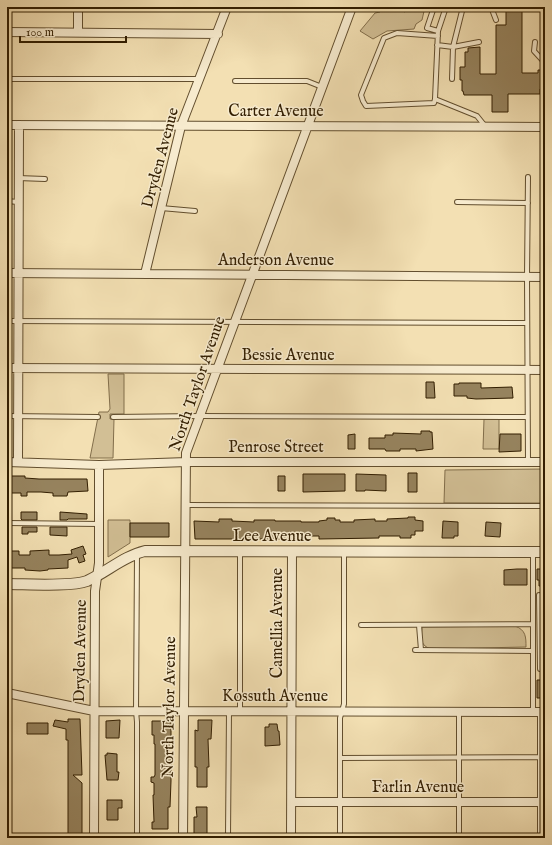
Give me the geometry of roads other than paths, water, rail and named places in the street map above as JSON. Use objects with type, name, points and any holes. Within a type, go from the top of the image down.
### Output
[{"type":"street","points":[[78,7],[78,32]]},
{"type":"street","name":"Dryden Avenue","points":[[145,274],[181,126],[218,34],[227,7]]},
{"type":"street","name":"North Taylor Avenue","points":[[183,838],[186,453],[352,7]]},
{"type":"street","points":[[7,32],[218,34]]},
{"type":"street","name":"Carter Avenue","points":[[7,125],[545,127]]},
{"type":"street","points":[[18,462],[19,125]]},
{"type":"street","name":"Anderson Avenue","points":[[7,274],[545,276]]},
{"type":"street","name":"Bessie Avenue","points":[[7,368],[217,370],[545,370]]},
{"type":"street","name":"Penrose Street","points":[[7,462],[99,465],[186,463],[545,462]]},
{"type":"street","name":"Dryden Avenue","points":[[94,838],[95,591],[98,563],[99,465]]},
{"type":"street","name":"Lee Avenue","points":[[7,584],[73,584],[86,581],[137,553],[145,551],[545,552]]},
{"type":"street","name":"Camellia Avenue","points":[[292,552],[292,838]]},
{"type":"street","name":"Kossuth Avenue","points":[[7,693],[94,711],[184,710],[539,712]]},
{"type":"street","name":"Farlin Avenue","points":[[292,802],[543,802]]},
{"type":"lane","points":[[434,7],[427,28],[438,30]]},
{"type":"lane","points":[[438,36],[397,33],[384,38],[361,95],[366,106],[434,103],[435,99],[437,45],[438,36],[438,30],[446,7]]},
{"type":"lane","points":[[452,79],[453,47],[463,7]]},
{"type":"lane","points":[[491,7],[496,20]]},
{"type":"lane","points":[[437,45],[453,47],[479,42]]},
{"type":"lane","points":[[535,42],[534,51],[545,63]]},
{"type":"lane","points":[[7,79],[200,79]]},
{"type":"lane","points":[[235,81],[307,81],[322,88]]},
{"type":"lane","points":[[435,99],[477,116],[485,126]]},
{"type":"lane","points":[[528,177],[528,462]]},
{"type":"lane","points":[[18,178],[45,179]]},
{"type":"lane","points":[[7,201],[18,202]]},
{"type":"lane","points":[[457,202],[528,203]]},
{"type":"lane","points":[[161,208],[195,211]]},
{"type":"lane","points":[[7,321],[527,323]]},
{"type":"lane","points":[[7,416],[98,417]]},
{"type":"lane","points":[[113,418],[200,416],[528,417]]},
{"type":"lane","points":[[186,505],[545,506]]},
{"type":"lane","points":[[7,523],[99,524]]},
{"type":"lane","points":[[240,552],[240,711]]},
{"type":"lane","points":[[340,838],[340,718],[344,704],[344,552]]},
{"type":"lane","points":[[533,552],[533,651],[539,712],[543,802],[540,838]]},
{"type":"lane","points":[[137,553],[137,838]]},
{"type":"lane","points":[[539,595],[540,669]]},
{"type":"lane","points":[[361,625],[533,624]]},
{"type":"lane","points":[[419,625],[421,650]]},
{"type":"lane","points":[[540,632],[545,632]]},
{"type":"lane","points":[[415,650],[533,651]]},
{"type":"lane","points":[[228,838],[230,711]]},
{"type":"lane","points":[[459,712],[459,838]]},
{"type":"lane","points":[[340,758],[540,757]]}]
